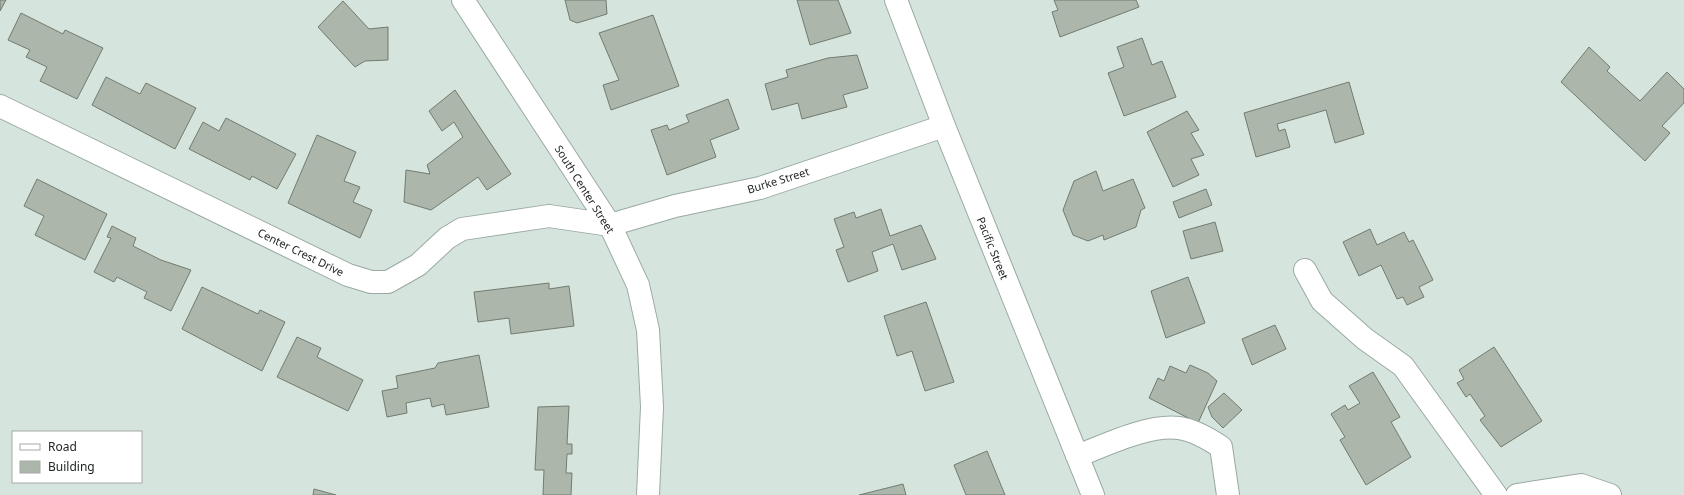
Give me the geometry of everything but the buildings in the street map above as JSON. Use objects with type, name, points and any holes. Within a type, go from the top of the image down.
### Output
[{"type":"street","name":"South Center Street","points":[[463,0],[610,225],[638,285],[648,330],[652,407],[648,495]]},
{"type":"street","name":"Pacific Street","points":[[896,0],[944,126],[1093,495]]},
{"type":"street","name":"Center Crest Drive","points":[[0,106],[348,275],[371,282],[388,282],[394,279],[418,265],[447,238],[462,229],[549,216],[610,225]]},
{"type":"street","name":"Burke Street","points":[[610,225],[675,206],[760,188],[944,126]]},
{"type":"street","points":[[1305,270],[1322,301],[1364,339],[1403,366],[1496,495]]},
{"type":"street","points":[[1077,456],[1150,429],[1179,428],[1206,437],[1221,447],[1228,495]]},
{"type":"street","points":[[1517,495],[1581,485],[1610,495]]}]
